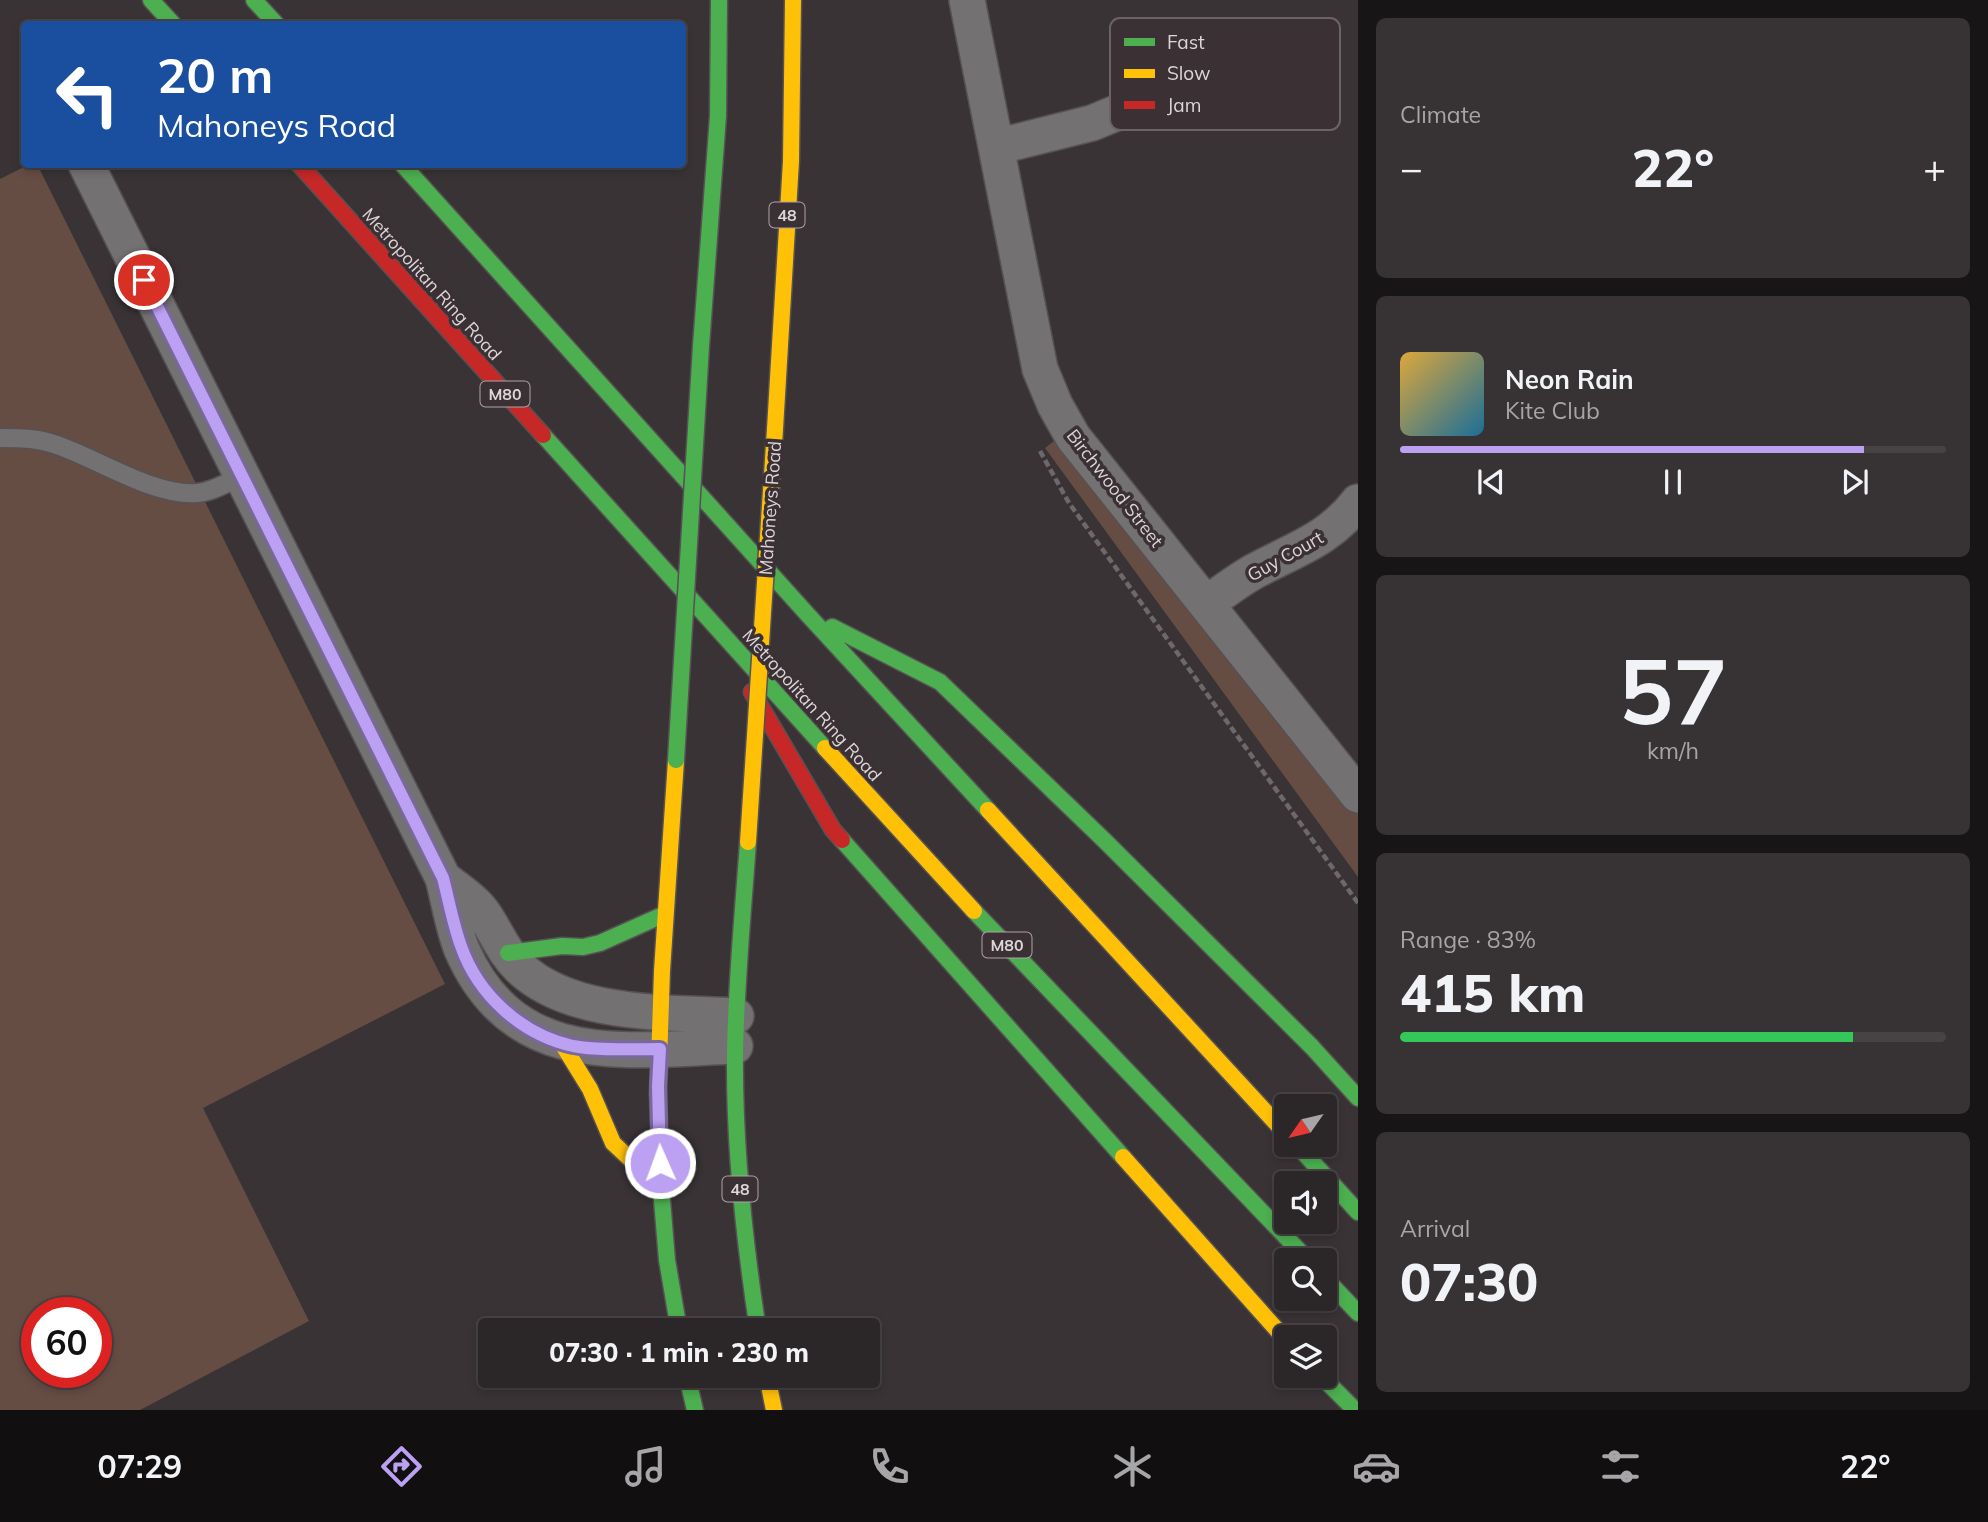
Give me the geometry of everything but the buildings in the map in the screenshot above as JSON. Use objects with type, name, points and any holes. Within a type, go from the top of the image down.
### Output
[{"type":"main road","points":[[151,0],[170,21]]},
{"type":"main road","points":[[254,0],[273,21]]},
{"type":"main road","points":[[677,1318],[667,1260],[661,1188],[658,1086],[660,1012],[701,346],[718,117],[719,0]]},
{"type":"main road","name":"Mahoneys Road","points":[[756,1318],[743,1227],[738,1165],[735,1031],[792,131],[793,0]]},
{"type":"main road","name":"Metropolitan Ring Road","points":[[303,168],[942,878],[1297,1248]]},
{"type":"main road","points":[[406,168],[808,615],[1274,1121]]},
{"type":"main road","points":[[808,615],[940,682],[1125,860],[1312,1047],[1358,1098]]},
{"type":"main road","points":[[712,623],[833,830],[1274,1326]]},
{"type":"main road","points":[[508,953],[562,946],[583,947],[600,943],[665,914]]},
{"type":"main road","points":[[562,1042],[590,1089],[613,1143],[661,1188]]},
{"type":"main road","points":[[1308,1157],[1358,1212]]},
{"type":"main road","points":[[1337,1291],[1358,1313]]},
{"type":"main road","points":[[690,1388],[695,1410]]},
{"type":"main road","points":[[769,1388],[774,1410]]},
{"type":"main road","points":[[1333,1388],[1355,1410]]},
{"type":"street","name":"Birchwood Street","points":[[967,0],[1041,369],[1055,405],[1073,437],[1102,475],[1358,795]]},
{"type":"street","points":[[996,147],[1093,123],[1110,116]]},
{"type":"street","points":[[88,168],[443,878],[461,947],[487,993],[525,1027],[546,1038],[591,1048],[660,1049],[735,1031]]},
{"type":"street","name":"Guy Court","points":[[1207,603],[1251,573],[1318,540],[1344,520],[1358,502]]},
{"type":"street","points":[[443,878],[482,912],[508,953],[543,987],[560,995],[599,1004],[660,1012],[735,1031]]},
{"type":"lane","points":[[0,438],[30,438],[53,444],[168,490],[196,494],[242,476]]},
{"type":"shaded area","points":[[22,168],[39,168],[445,984],[203,1108],[309,1321],[140,1410],[0,1410],[0,179]]},
{"type":"shaded area","points":[[1058,438],[1358,814],[1358,877],[1045,448]]},
{"type":"traffic: fast","points":[[151,0],[170,21]]},
{"type":"traffic: fast","points":[[254,0],[273,21]]},
{"type":"traffic: fast","points":[[701,346],[718,116],[719,0]]},
{"type":"traffic: fast","points":[[406,168],[808,615],[988,810]]},
{"type":"traffic: fast","points":[[676,760],[701,346]]},
{"type":"traffic: fast","points":[[543,435],[825,748]]},
{"type":"traffic: fast","points":[[832,627],[940,682],[1312,1047],[1358,1098]]},
{"type":"traffic: fast","points":[[842,840],[1123,1157]]},
{"type":"traffic: fast","points":[[748,842],[737,1001],[735,1089],[741,1193],[756,1318]]},
{"type":"traffic: fast","points":[[974,911],[1297,1248]]},
{"type":"traffic: fast","points":[[508,953],[562,946],[583,947],[600,943],[665,914]]},
{"type":"traffic: fast","points":[[658,1094],[667,1260],[677,1318]]},
{"type":"traffic: fast","points":[[1308,1157],[1358,1212]]},
{"type":"traffic: fast","points":[[1337,1291],[1358,1313]]},
{"type":"traffic: fast","points":[[690,1388],[695,1410]]},
{"type":"traffic: fast","points":[[1333,1388],[1355,1410]]},
{"type":"traffic: slow","points":[[775,429],[791,161],[793,0]]},
{"type":"traffic: slow","points":[[748,842],[775,429]]},
{"type":"traffic: slow","points":[[825,748],[974,911]]},
{"type":"traffic: slow","points":[[658,1094],[662,971],[676,760]]},
{"type":"traffic: slow","points":[[988,810],[1274,1121]]},
{"type":"traffic: slow","points":[[561,1042],[590,1089],[613,1143],[661,1188]]},
{"type":"traffic: slow","points":[[1123,1157],[1274,1327]]},
{"type":"traffic: slow","points":[[769,1388],[774,1410]]},
{"type":"traffic: jam","points":[[303,168],[543,435]]},
{"type":"traffic: jam","points":[[752,692],[833,830],[842,840]]},
{"type":"route","points":[[144,280],[443,878],[461,947],[472,969],[487,993],[508,1014],[546,1038],[591,1048],[660,1049],[660,1163]]}]
